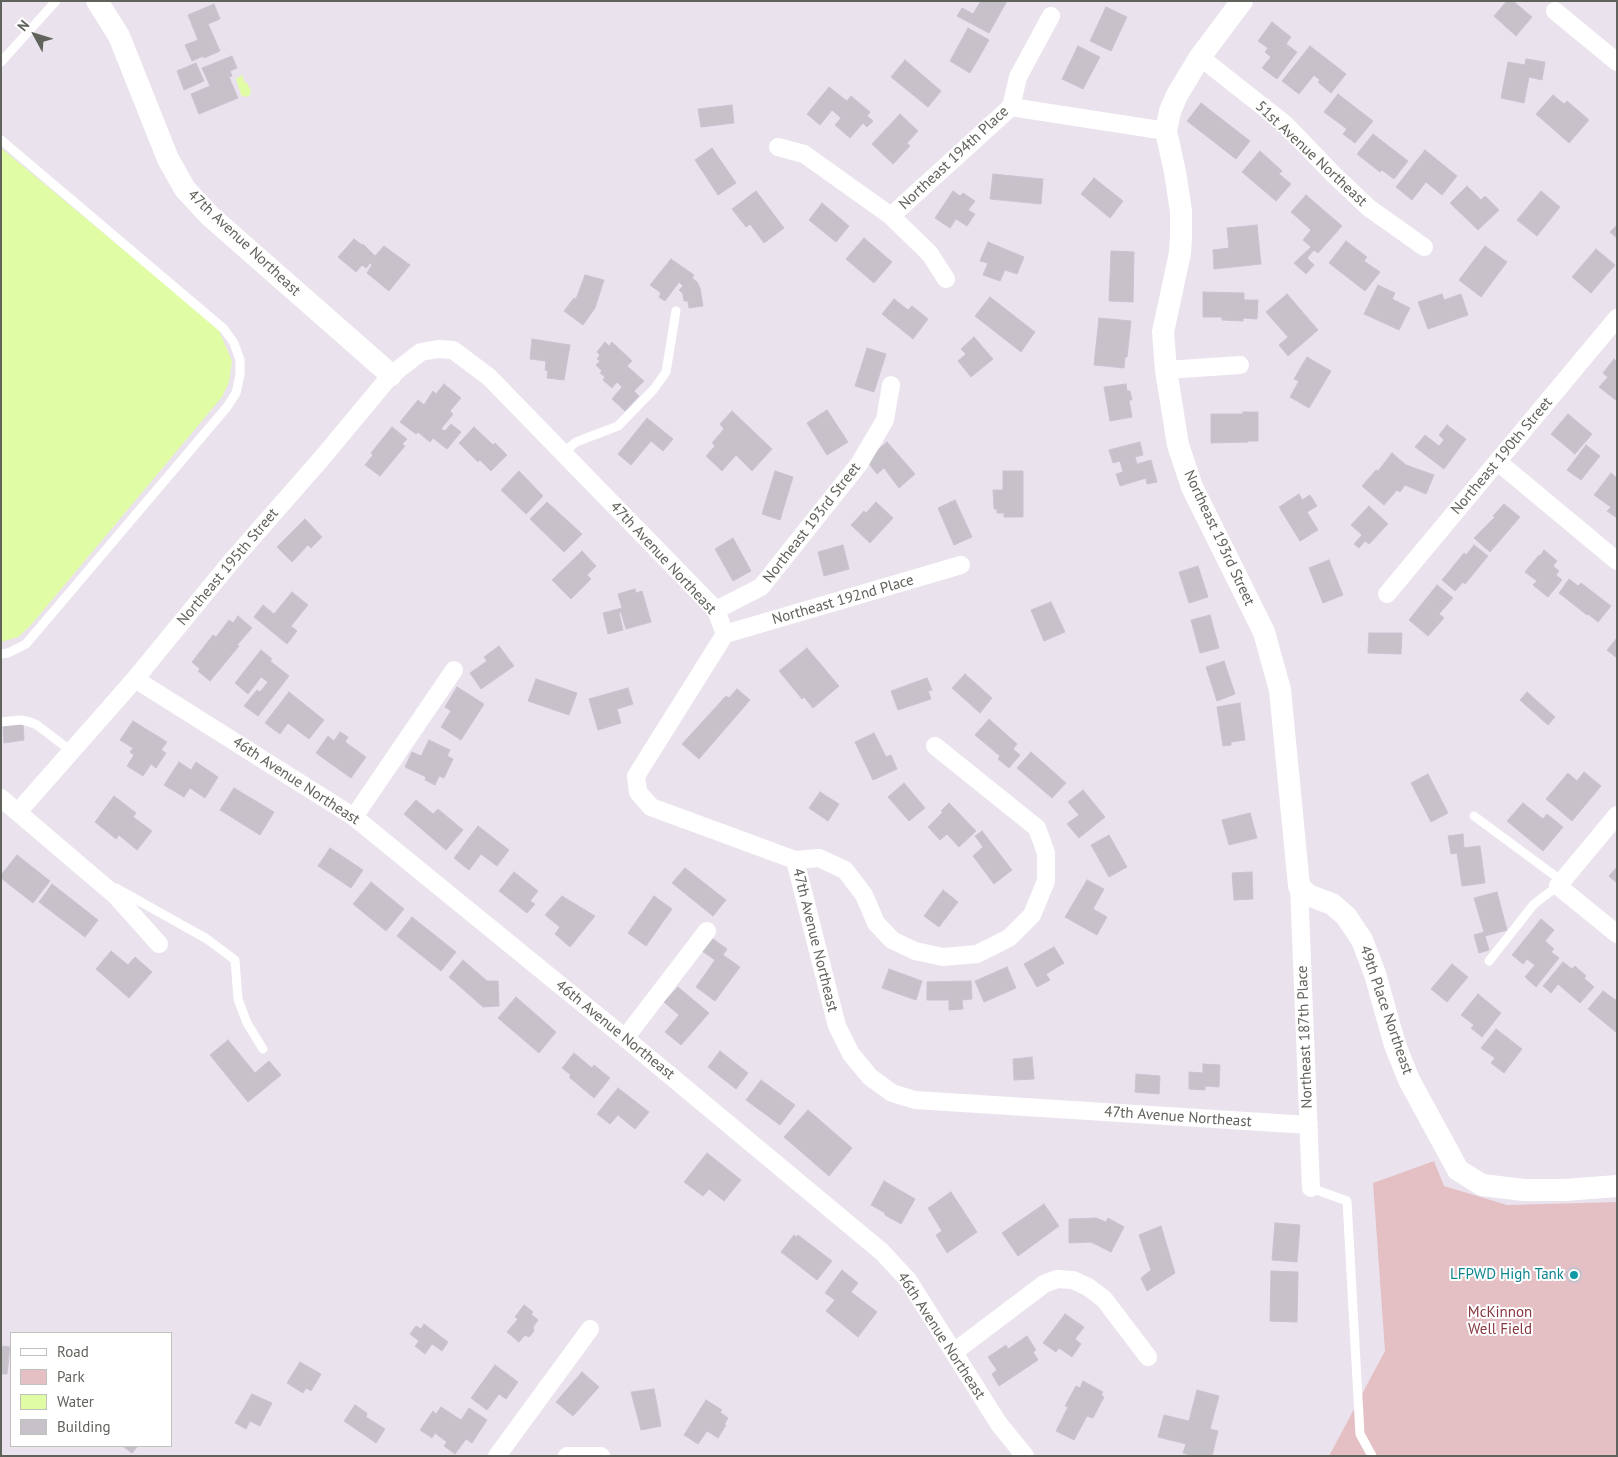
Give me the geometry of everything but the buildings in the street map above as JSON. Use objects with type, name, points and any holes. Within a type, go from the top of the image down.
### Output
[{"type":"street","name":"47th Avenue Northeast","points":[[97,1],[119,36],[168,159],[185,190],[210,216],[391,375]]},
{"type":"street","name":"Northeast 193rd Street","points":[[1242,1],[1200,57],[1177,95],[1170,111],[1166,131],[1181,211],[1182,236],[1163,332],[1166,370],[1178,445],[1192,487],[1264,632],[1280,690],[1299,886]]},
{"type":"street","points":[[1555,11],[1617,62]]},
{"type":"street","name":"Northeast 194th Place","points":[[890,216],[1011,107],[1018,77],[1050,16]]},
{"type":"street","name":"51st Avenue Northeast","points":[[1200,57],[1285,124],[1369,208],[1424,247]]},
{"type":"street","points":[[1011,107],[1166,131]]},
{"type":"street","points":[[778,146],[804,154],[890,216],[930,254],[946,279]]},
{"type":"street","name":"Northeast 190th Street","points":[[1387,594],[1617,318]]},
{"type":"street","name":"Northeast 195th Street","points":[[18,812],[135,679],[230,563],[322,458],[391,375],[421,352],[438,349],[453,350]]},
{"type":"street","name":"47th Avenue Northeast","points":[[453,350],[489,377],[716,610],[725,634],[636,776],[638,792],[651,807],[795,860],[837,1026],[851,1054],[870,1077],[892,1093],[916,1100],[1309,1125]]},
{"type":"street","points":[[1166,370],[1240,365]]},
{"type":"street","name":"Northeast 193rd Street","points":[[716,610],[761,587],[858,464],[885,420],[891,385]]},
{"type":"street","points":[[1498,462],[1617,561]]},
{"type":"street","name":"Northeast 192nd Place","points":[[725,634],[961,565]]},
{"type":"street","points":[[354,817],[454,670]]},
{"type":"street","name":"46th Avenue Northeast","points":[[135,679],[354,817],[625,1038],[882,1252],[908,1280],[999,1424],[1025,1456]]},
{"type":"street","points":[[795,860],[819,858],[845,870],[864,895],[876,923],[881,929],[892,940],[915,951],[944,957],[977,954],[1009,938],[1032,915],[1046,881],[1046,853],[1037,828],[936,746]]},
{"type":"street","points":[[1,798],[116,896],[159,944]]},
{"type":"street","points":[[1617,815],[1560,884],[1617,934]]},
{"type":"street","name":"Northeast 187th Place","points":[[1299,886],[1311,1188]]},
{"type":"street","name":"49th Place Northeast","points":[[1299,886],[1308,895],[1332,904],[1346,916],[1362,940],[1375,974],[1395,1045],[1409,1080],[1458,1170],[1482,1185],[1524,1190],[1565,1190],[1617,1186]]},
{"type":"street","points":[[625,1038],[707,931]]},
{"type":"street","points":[[954,1352],[1044,1284],[1057,1279],[1073,1280],[1088,1287],[1104,1299],[1148,1357]]},
{"type":"street","points":[[497,1456],[590,1329]]},
{"type":"street","points":[[567,1456],[601,1456]]},
{"type":"lane","points":[[1,62],[56,1]]},
{"type":"lane","points":[[1,140],[224,329],[234,343],[240,360],[240,375],[236,392],[227,407],[26,644],[8,653],[1,654]]},
{"type":"lane","points":[[563,453],[576,442],[618,426],[654,389],[666,372],[676,311]]},
{"type":"lane","points":[[1,722],[21,720],[30,722],[37,725],[71,751]]},
{"type":"lane","points":[[1474,816],[1560,884],[1534,904],[1489,962]]},
{"type":"lane","points":[[88,871],[207,939],[235,960],[238,999],[247,1023],[263,1049]]},
{"type":"lane","points":[[1311,1188],[1347,1201],[1360,1434],[1372,1456]]},
{"type":"green space","name":"McKinnon Well Field","points":[[1434,1161],[1444,1186],[1507,1205],[1617,1202],[1617,1456],[1329,1456],[1385,1351],[1373,1183]]},
{"type":"water","points":[[242,75],[251,91],[249,96],[245,97],[241,95],[236,79]]},
{"type":"water","points":[[1,148],[218,328],[232,361],[229,382],[222,397],[31,625],[18,637],[1,642]]},
{"type":"place","name":"LFPWD High Tank","points":[[1574,1275]]}]
